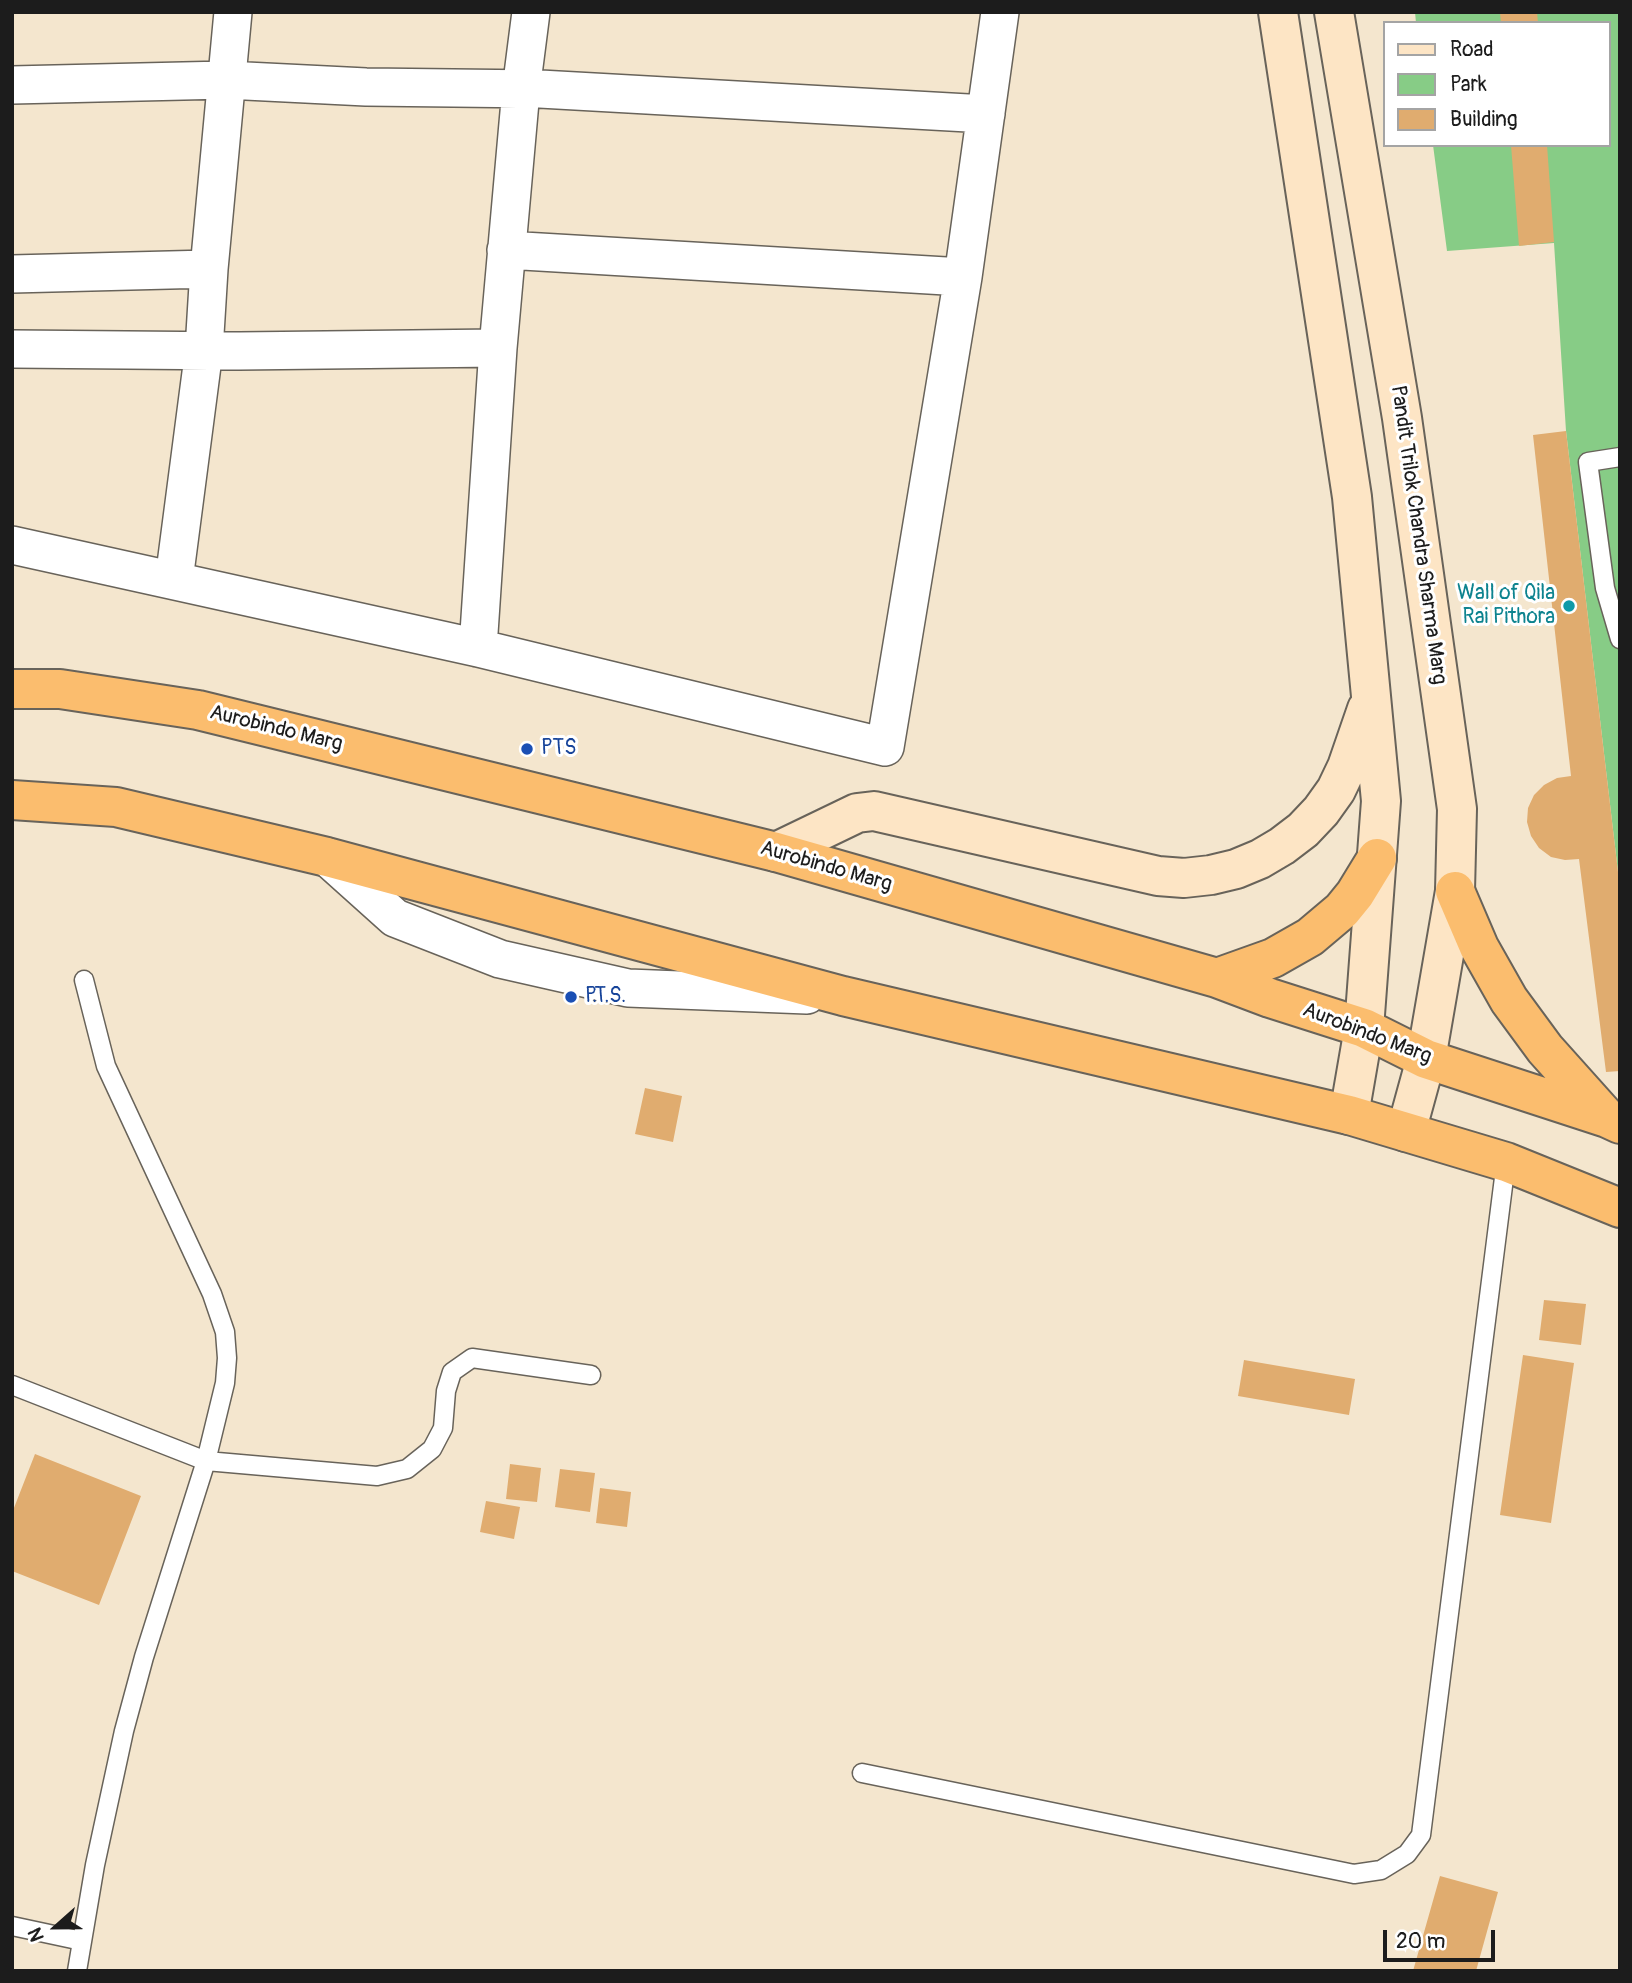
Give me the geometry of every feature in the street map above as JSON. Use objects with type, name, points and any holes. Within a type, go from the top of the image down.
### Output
[{"type":"highway","name":"Aurobindo Marg","points":[[12,689],[60,689],[198,710],[776,852],[1217,978],[1364,1028],[1426,1059],[1613,1121]]},
{"type":"highway","points":[[12,800],[116,807],[327,857],[843,996],[1349,1115],[1506,1162],[1620,1208]]},
{"type":"highway","points":[[1217,978],[1273,958],[1310,937],[1348,902],[1367,877],[1377,858]]},
{"type":"highway","points":[[1455,891],[1479,947],[1509,1000],[1545,1049],[1613,1121]]},
{"type":"main road","points":[[1278,12],[1352,497],[1381,801],[1364,1028],[1349,1115]]},
{"type":"main road","name":"Pandit Trilok Chandra Sharma Marg","points":[[1334,12],[1402,418],[1457,808],[1455,891],[1426,1059],[1406,1132]]},
{"type":"main road","points":[[776,852],[857,813],[874,811],[1158,876],[1198,876],[1236,869],[1282,846],[1303,830],[1321,811],[1336,790],[1347,767],[1372,696]]},
{"type":"street","points":[[174,580],[204,350],[233,12]]},
{"type":"street","points":[[478,648],[506,250],[531,12]]},
{"type":"street","points":[[12,545],[478,648],[885,747],[963,277],[1000,12]]},
{"type":"street","points":[[12,85],[226,80],[366,87],[568,91],[986,114]]},
{"type":"street","points":[[506,250],[963,277]]},
{"type":"street","points":[[12,274],[209,269]]},
{"type":"street","points":[[12,349],[253,351],[498,348]]},
{"type":"street","points":[[327,857],[395,918],[500,959],[628,988],[843,996]]},
{"type":"lane","points":[[1620,457],[1588,462],[1605,589],[1620,639]]},
{"type":"lane","points":[[77,1971],[95,1865],[124,1731],[144,1657],[206,1461],[225,1383],[227,1358],[225,1332],[212,1294],[106,1066],[84,980]]},
{"type":"lane","points":[[862,1773],[1354,1874],[1381,1870],[1407,1854],[1421,1835],[1506,1162]]},
{"type":"lane","points":[[12,1385],[206,1461],[377,1476],[407,1469],[432,1449],[443,1428],[446,1391],[452,1372],[472,1358],[592,1376]]},
{"type":"lane","points":[[12,1926],[82,1941]]},
{"type":"green space","points":[[1415,12],[1620,12],[1620,889],[1566,431],[1554,243],[1447,251],[1433,147],[1611,147],[1611,21],[1416,21]]},
{"type":"building","points":[[1500,12],[1537,12],[1538,21],[1501,21]]},
{"type":"building","points":[[1511,147],[1547,147],[1554,242],[1519,246]]},
{"type":"building","name":"Wall of Qila Rai Pithora","points":[[1566,431],[1620,889],[1620,1071],[1606,1072],[1579,859],[1551,857],[1539,848],[1531,836],[1527,822],[1528,808],[1534,795],[1557,778],[1571,776],[1533,435]]},
{"type":"building","points":[[645,1088],[682,1096],[673,1142],[635,1134]]},
{"type":"building","points":[[1544,1300],[1586,1304],[1581,1345],[1539,1340]]},
{"type":"building","points":[[1523,1355],[1574,1363],[1551,1523],[1500,1515]]},
{"type":"building","points":[[1244,1360],[1355,1379],[1349,1415],[1238,1396]]},
{"type":"building","points":[[35,1454],[141,1496],[99,1605],[12,1571],[12,1513]]},
{"type":"building","points":[[510,1464],[541,1468],[537,1502],[506,1499]]},
{"type":"building","points":[[560,1469],[595,1473],[590,1512],[555,1507]]},
{"type":"building","points":[[600,1488],[631,1492],[627,1527],[596,1523]]},
{"type":"building","points":[[486,1501],[520,1507],[514,1539],[480,1532]]},
{"type":"building","points":[[1440,1876],[1498,1892],[1476,1971],[1413,1971]]},
{"type":"place","name":"Wall of Qila Rai Pithora","points":[[1569,606]]},
{"type":"place","name":"PTS","points":[[527,749]]},
{"type":"place","name":"P.T.S.","points":[[571,997]]}]
